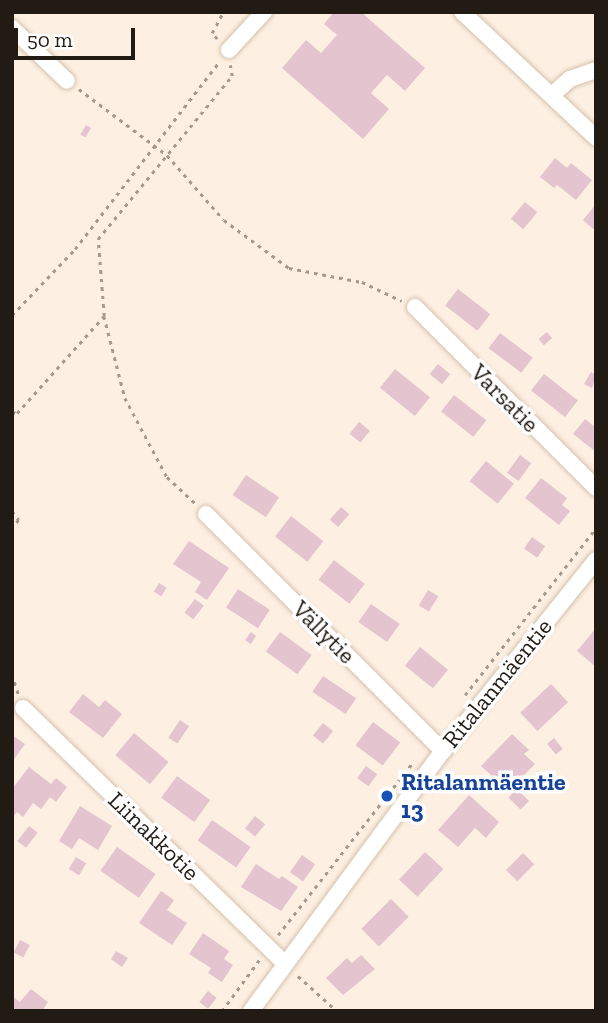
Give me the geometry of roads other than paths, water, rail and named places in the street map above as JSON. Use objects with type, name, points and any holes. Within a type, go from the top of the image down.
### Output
[{"type":"street","points":[[229,50],[264,12]]},
{"type":"street","points":[[462,12],[596,138]]},
{"type":"street","points":[[12,29],[68,81]]},
{"type":"street","points":[[552,95],[570,79],[596,70]]},
{"type":"street","name":"Varsatie","points":[[415,307],[596,488]]},
{"type":"street","name":"Vällytie","points":[[205,514],[443,751]]},
{"type":"street","name":"Ritalanmäentie","points":[[251,1011],[443,751],[596,560]]},
{"type":"street","name":"Liinakkotie","points":[[23,708],[285,964]]},
{"type":"place","name":"Ritalanmäentie 13","points":[[387,796]]}]
